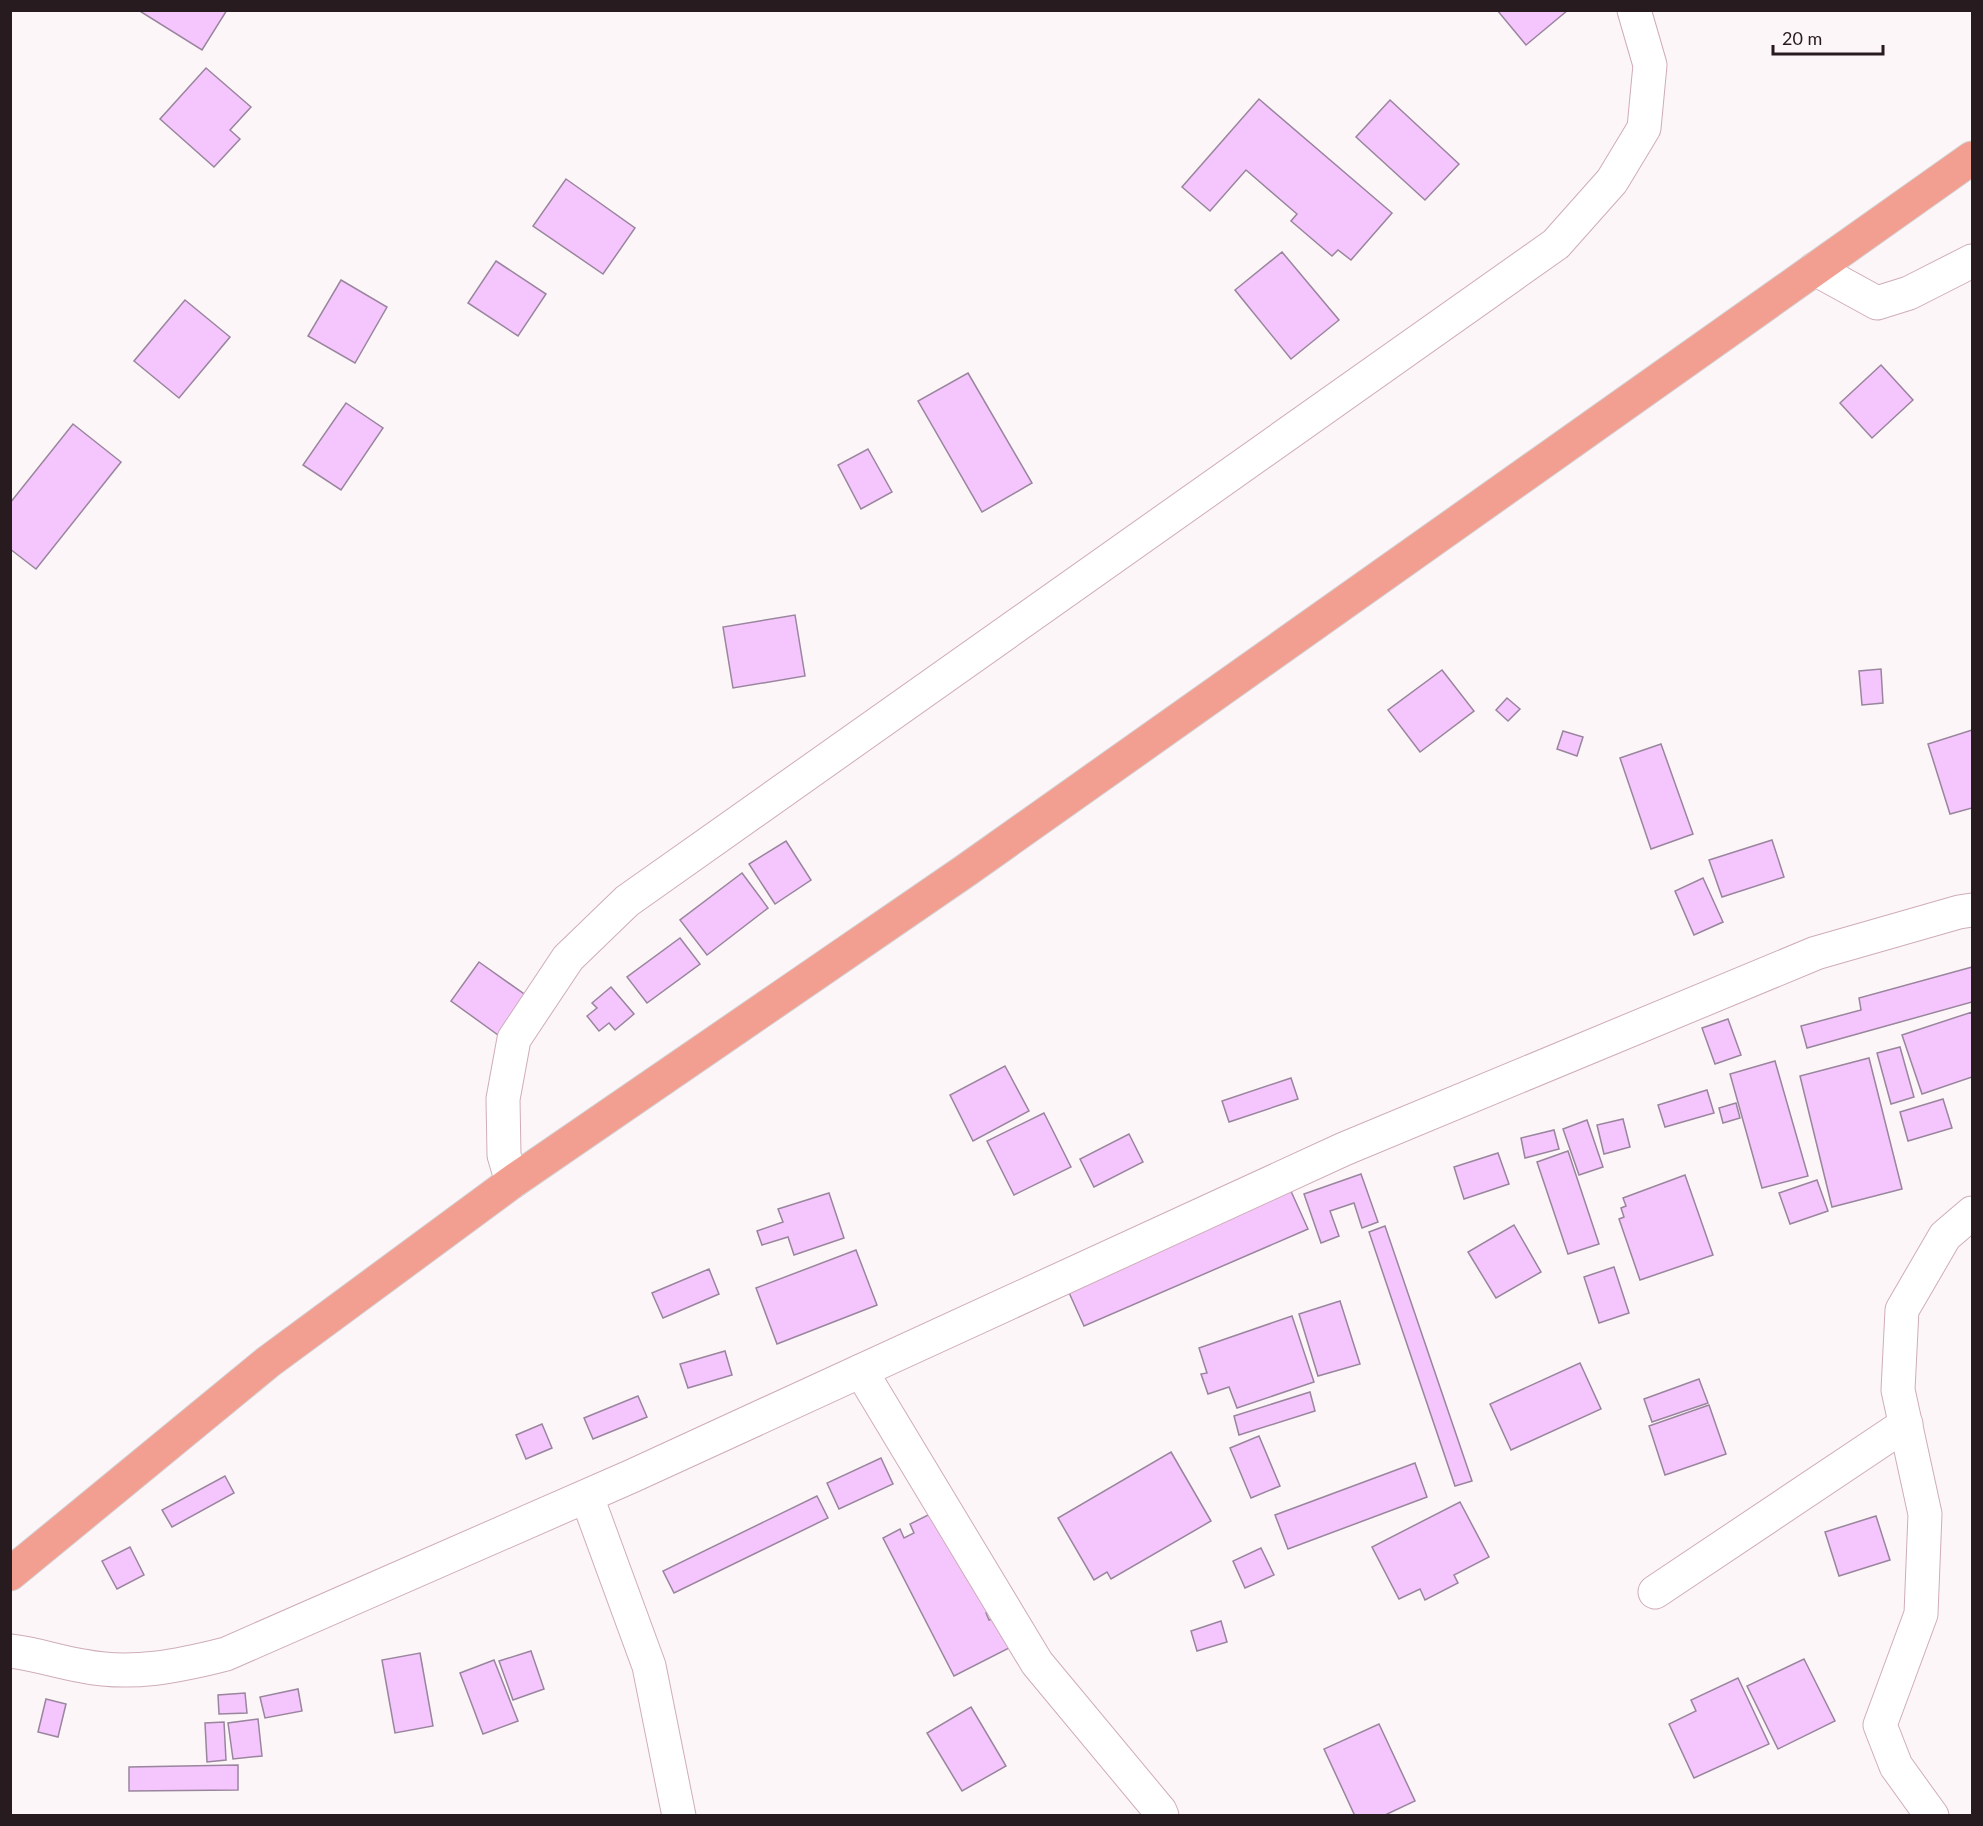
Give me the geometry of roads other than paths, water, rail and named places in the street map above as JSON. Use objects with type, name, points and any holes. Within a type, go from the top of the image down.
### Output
[{"type":"main road","points":[[10,1574],[268,1362],[512,1182],[965,872],[1972,158]]},
{"type":"street","points":[[512,1182],[504,1155],[503,1099],[514,1039],[568,958],[627,901],[1556,244],[1612,181],[1644,128],[1650,65],[1634,10]]},
{"type":"street","points":[[1815,269],[1877,303],[1909,293],[1972,261]]},
{"type":"street","points":[[10,1652],[36,1654],[85,1667],[135,1671],[181,1665],[226,1654],[587,1497],[1344,1149],[1816,954],[1972,910]]},
{"type":"street","points":[[1932,1815],[1896,1766],[1880,1725],[1921,1614],[1925,1515],[1898,1390],[1902,1310],[1945,1236],[1972,1213]]},
{"type":"street","points":[[861,1371],[1037,1663],[1162,1815]]},
{"type":"street","points":[[1656,1592],[1906,1424]]},
{"type":"street","points":[[587,1497],[649,1666],[679,1815]]}]
